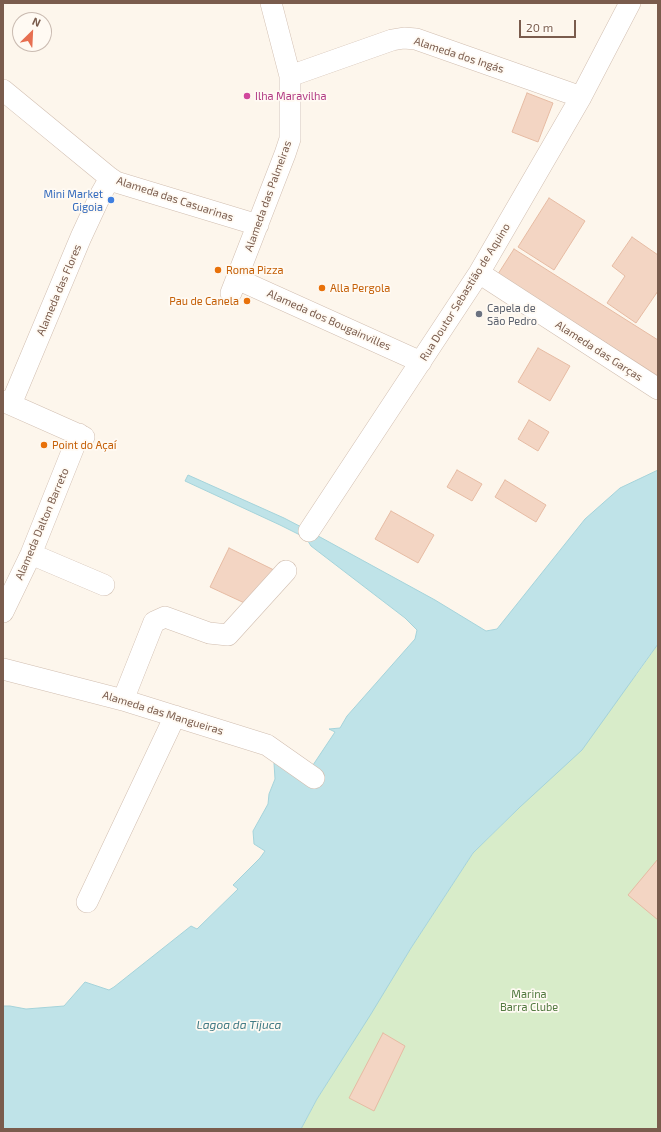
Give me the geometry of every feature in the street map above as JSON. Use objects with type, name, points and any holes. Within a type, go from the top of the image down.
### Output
[{"type":"street","name":"Alameda das Palmeiras","points":[[234,286],[290,139],[290,76],[271,3]]},
{"type":"street","name":"Rua Doutor Sebastião de Aquino","points":[[309,531],[479,273],[582,97],[630,3]]},
{"type":"street","name":"Alameda dos Ingás","points":[[290,76],[392,40],[404,38],[416,39],[582,97]]},
{"type":"street","name":"Alameda das Casuarinas","points":[[3,90],[116,182],[258,225]]},
{"type":"street","name":"Alameda das Flores","points":[[7,403],[81,236],[110,178]]},
{"type":"street","name":"Alameda das Garças","points":[[479,273],[658,389]]},
{"type":"street","name":"Alameda dos Bougainvilles","points":[[234,286],[421,362]]},
{"type":"street","name":"Alameda Dalton Barreto","points":[[3,612],[31,554],[81,435],[7,403]]},
{"type":"street","points":[[31,554],[104,585]]},
{"type":"street","points":[[123,700],[154,622],[165,617],[209,633],[228,635],[286,571]]},
{"type":"street","name":"Alameda das Mangueiras","points":[[3,669],[123,700],[267,745],[314,778]]},
{"type":"street","points":[[87,902],[175,716]]},
{"type":"green space","name":"Marina Barra Clube","points":[[658,644],[658,1129],[301,1129],[317,1099],[411,948],[473,853],[520,807],[637,674]]},
{"type":"water","name":"Lagoa da Tijuca","points":[[658,470],[658,644],[582,750],[473,853],[411,948],[317,1099],[301,1129],[3,1129],[3,1006],[26,1009],[64,1006],[85,982],[109,990],[191,926],[197,929],[238,889],[233,885],[265,851],[254,844],[253,831],[268,804],[269,794],[275,779],[274,763],[284,748],[313,765],[335,732],[329,729],[340,728],[347,716],[415,639],[417,630],[405,618],[311,546],[306,538],[185,481],[188,475],[284,518],[309,531],[435,600],[486,631],[497,629],[585,519],[620,488]]},
{"type":"building","points":[[527,93],[553,103],[538,142],[512,132]]},
{"type":"building","points":[[549,198],[585,221],[554,270],[518,247]]},
{"type":"building","points":[[632,237],[658,255],[658,291],[636,323],[607,303],[625,276],[612,266]]},
{"type":"building","points":[[514,249],[658,340],[658,376],[498,274]]},
{"type":"building","points":[[538,348],[570,366],[550,401],[518,382]]},
{"type":"building","points":[[529,420],[549,432],[538,451],[518,439]]},
{"type":"building","points":[[457,470],[482,484],[472,501],[447,487]]},
{"type":"building","points":[[505,480],[546,505],[536,522],[495,497]]},
{"type":"building","points":[[391,511],[434,535],[418,563],[375,539]]},
{"type":"building","points":[[229,548],[278,572],[251,606],[210,587]]},
{"type":"building","points":[[658,859],[658,920],[628,895]]},
{"type":"building","points":[[383,1033],[405,1046],[374,1111],[349,1098]]},
{"type":"place","name":"Ilha Maravilha","points":[[247,96]]},
{"type":"place","name":"Mini Market Gigoia","points":[[111,200]]},
{"type":"place","name":"Roma Pizza","points":[[218,270]]},
{"type":"place","name":"Alla Pergola","points":[[322,288]]},
{"type":"place","name":"Pau de Canela","points":[[247,301]]},
{"type":"place","name":"Capela de São Pedro","points":[[479,314]]},
{"type":"place","name":"Point do Açaí","points":[[44,445]]}]
